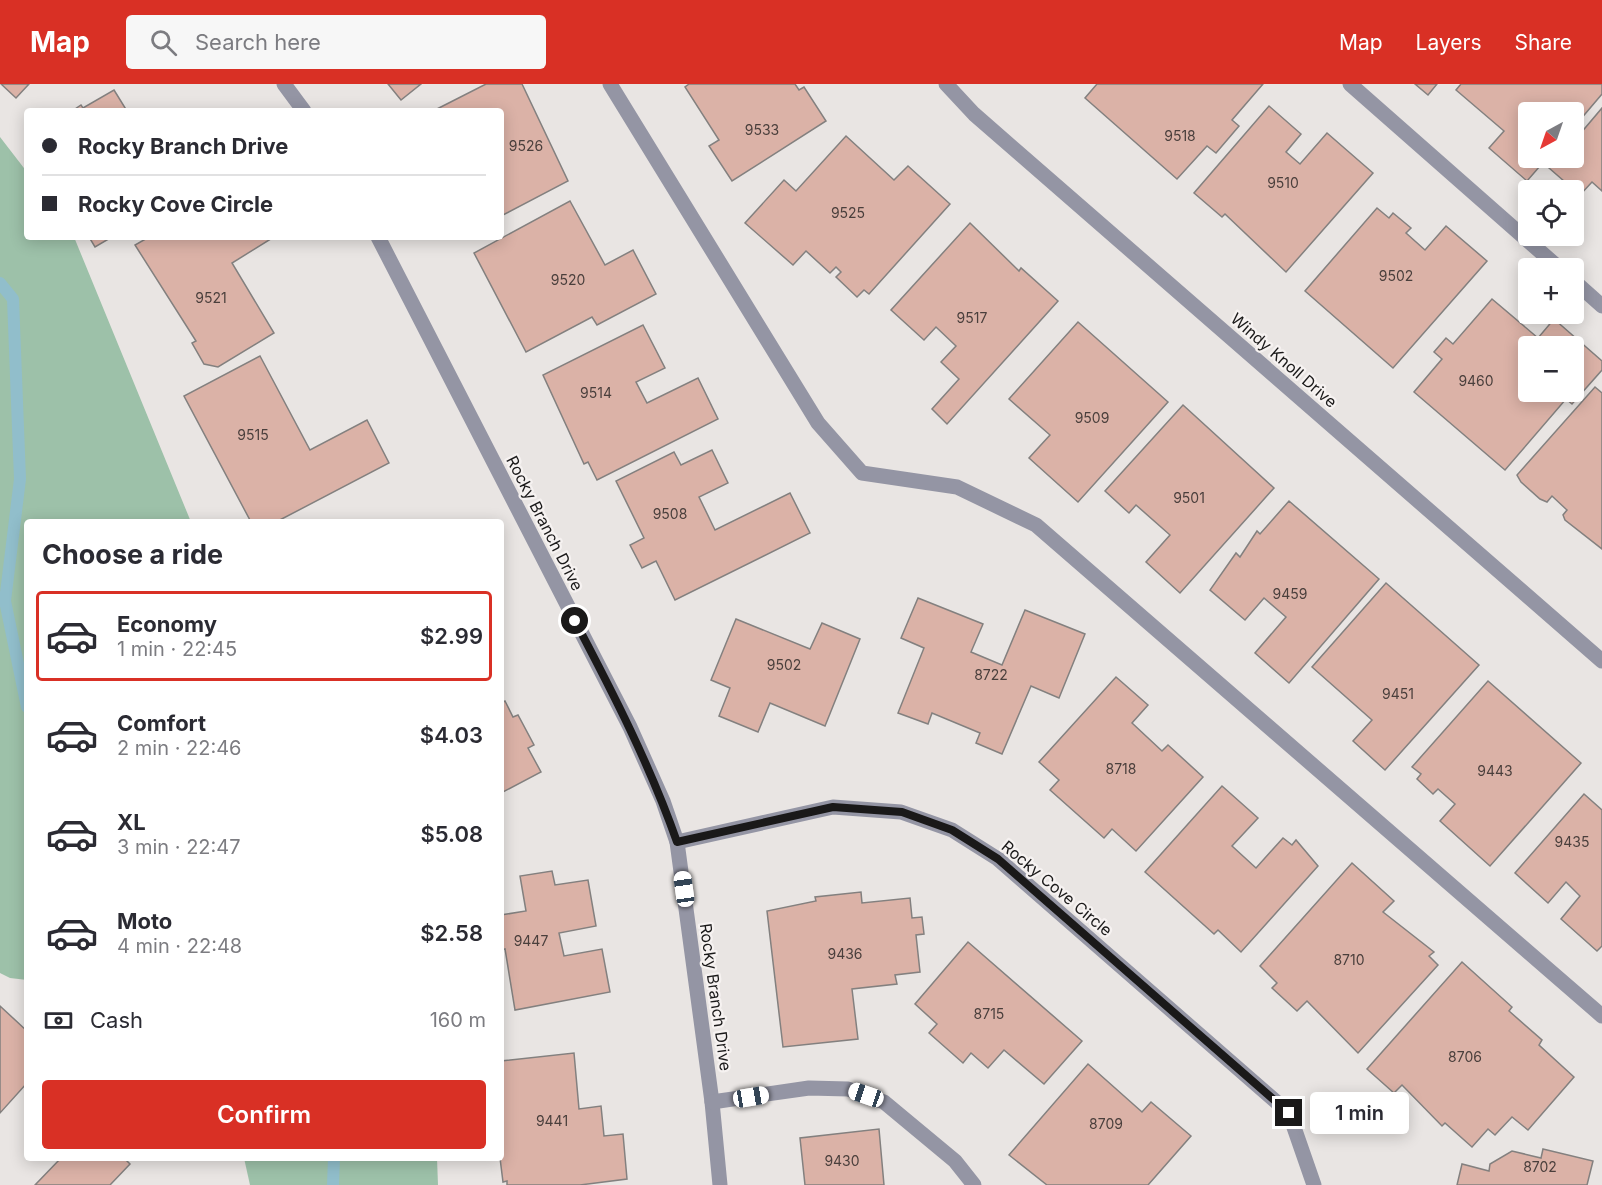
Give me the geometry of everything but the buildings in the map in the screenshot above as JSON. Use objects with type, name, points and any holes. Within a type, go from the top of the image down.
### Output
[{"type":"street","points":[[284,84],[302,108]]},
{"type":"street","points":[[610,84],[818,423],[862,473],[957,487],[1036,525],[1602,1016]]},
{"type":"street","name":"Windy Knoll Drive","points":[[946,84],[974,114],[1602,661]]},
{"type":"street","points":[[1350,84],[1548,258]]},
{"type":"street","name":"Rocky Branch Drive","points":[[380,240],[630,727],[663,801],[677,842],[712,1102],[720,1185]]},
{"type":"street","points":[[1584,290],[1602,306]]},
{"type":"street","name":"Rocky Cove Circle","points":[[677,842],[833,807],[902,812],[952,830],[998,859],[1289,1113],[1314,1185]]},
{"type":"street","points":[[712,1102],[809,1088],[848,1089],[884,1102],[955,1161],[974,1185]]},
{"type":"green space","points":[[0,137],[24,168],[24,240],[75,240],[190,519],[24,519],[24,980],[10,978],[0,973]]},
{"type":"green space","points":[[245,1161],[437,1161],[438,1185],[250,1185]]},
{"type":"waterway","points":[[0,283],[13,299],[20,479],[5,601],[24,693]]},
{"type":"waterway","points":[[333,1185],[334,1161]]},
{"type":"route","points":[[575,621],[630,727],[663,801],[677,842],[833,807],[902,812],[952,830],[998,859],[1289,1113]]}]
